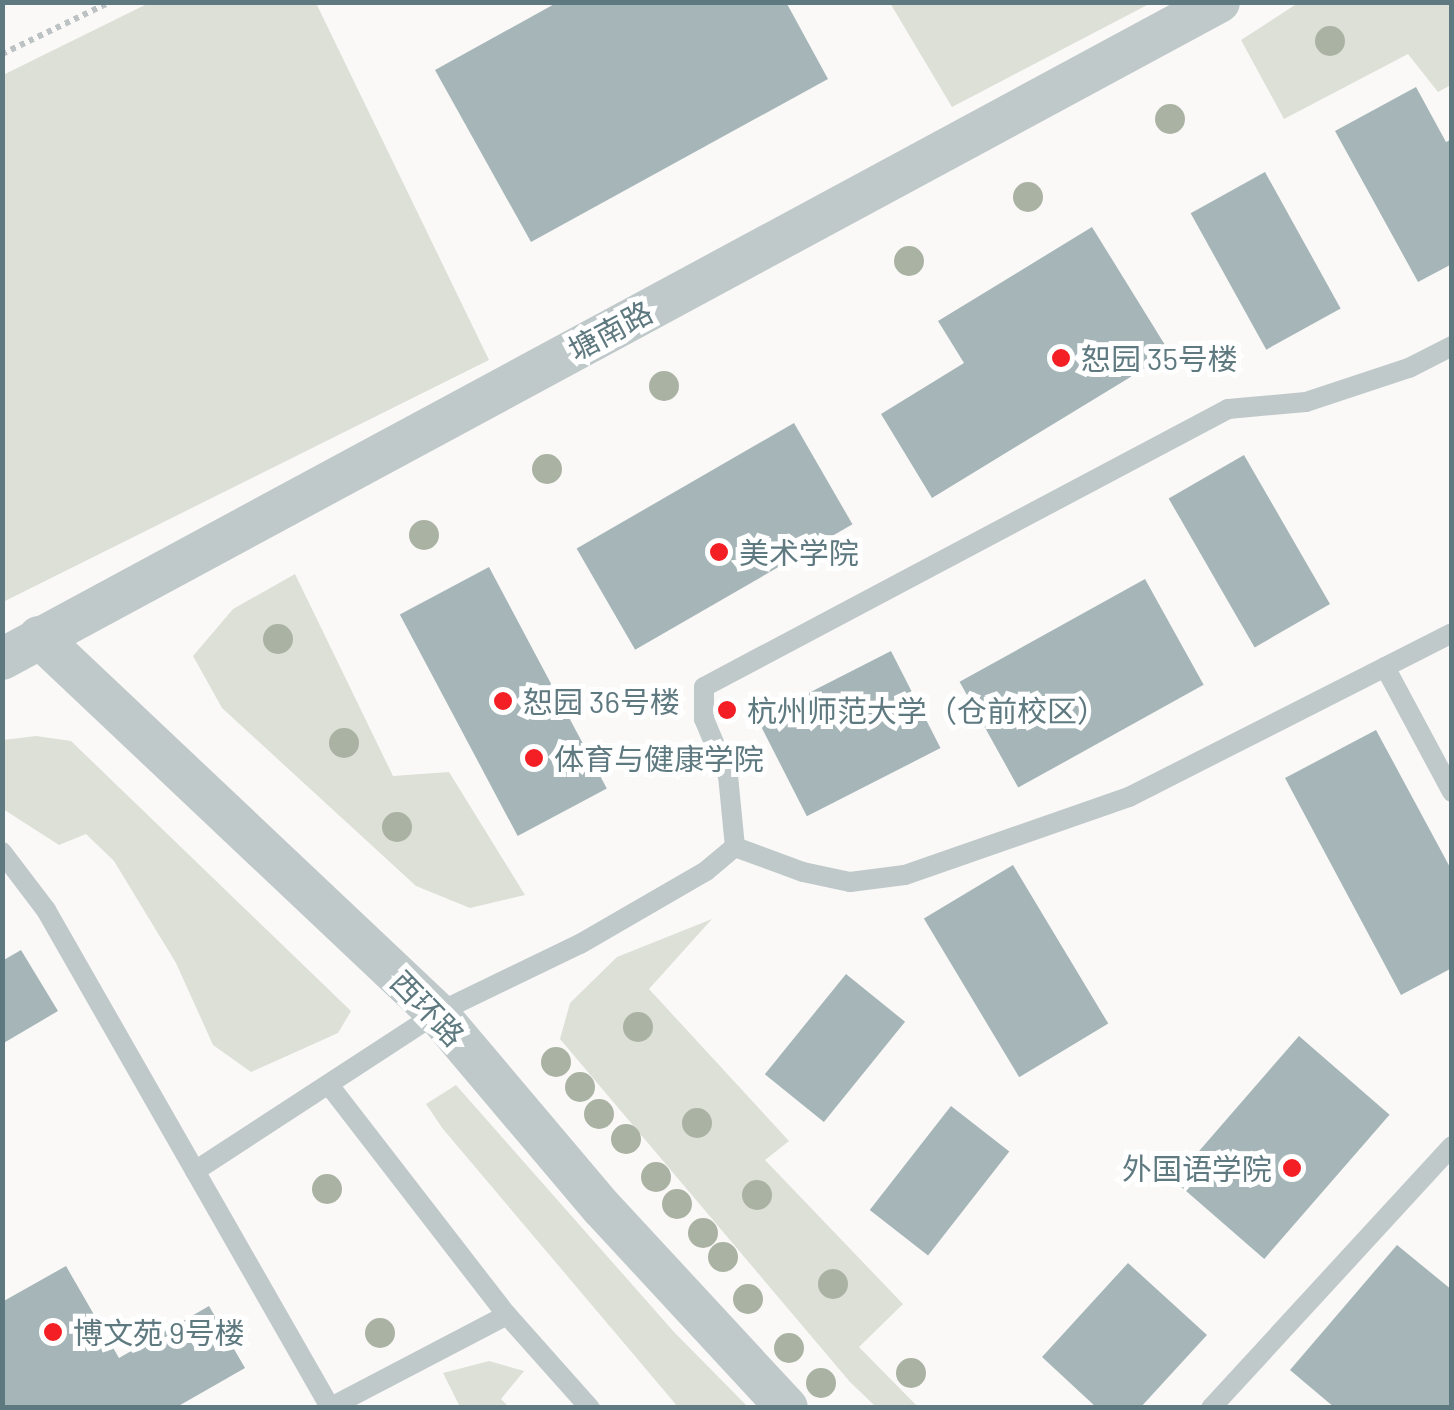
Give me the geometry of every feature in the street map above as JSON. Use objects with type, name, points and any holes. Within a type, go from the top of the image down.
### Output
[{"type":"street","name":"塘南路","points":[[2,659],[1219,2]]},
{"type":"street","name":"西环路","points":[[39,637],[437,1013],[602,1208],[787,1408]]},
{"type":"lane","points":[[735,847],[728,776],[704,720],[704,687],[1228,410],[1306,402],[1410,368],[1452,346]]},
{"type":"lane","points":[[735,847],[803,872],[850,882],[905,875],[1130,797],[1452,633]]},
{"type":"lane","points":[[1385,667],[1452,792]]},
{"type":"lane","points":[[195,1171],[437,1013],[580,944],[706,871],[735,847]]},
{"type":"lane","points":[[2,852],[46,910],[330,1407],[507,1314]]},
{"type":"lane","points":[[329,1084],[507,1314],[590,1408]]},
{"type":"lane","points":[[1211,1408],[1452,1146]]},
{"type":"path","points":[[2,54],[110,2]]},
{"type":"shaded area","points":[[149,3],[316,3],[489,360],[3,602],[3,75]]},
{"type":"shaded area","points":[[890,3],[1151,3],[952,107]]},
{"type":"shaded area","points":[[1298,3],[1451,3],[1451,85],[1438,92],[1408,54],[1284,119],[1241,40]]},
{"type":"shaded area","points":[[295,574],[393,776],[449,772],[525,895],[470,908],[416,886],[222,708],[193,656],[233,609]]},
{"type":"shaded area","points":[[36,736],[71,741],[351,1011],[338,1033],[251,1072],[213,1045],[176,963],[114,861],[86,834],[59,845],[3,809],[3,740]]},
{"type":"shaded area","points":[[712,919],[649,989],[789,1141],[765,1160],[903,1304],[859,1347],[918,1407],[876,1407],[850,1382],[560,1039],[570,1003],[617,957]]},
{"type":"shaded area","points":[[456,1085],[674,1332],[748,1407],[678,1407],[443,1129],[426,1104]]},
{"type":"shaded area","points":[[489,1361],[524,1371],[501,1399],[509,1407],[460,1407],[443,1373]]},
{"type":"building","points":[[558,2],[786,2],[828,79],[531,242],[435,70]]},
{"type":"building","points":[[1416,87],[1446,142],[1452,139],[1452,264],[1418,282],[1335,131]]},
{"type":"building","points":[[1265,172],[1341,308],[1266,350],[1191,213]]},
{"type":"building","name":"恕园 35号楼","points":[[1092,227],[1170,353],[932,498],[881,414],[964,363],[938,321]]},
{"type":"building","points":[[794,423],[852,524],[635,650],[577,548]]},
{"type":"building","points":[[1244,455],[1330,604],[1255,647],[1169,498]]},
{"type":"building","name":"恕园 36号楼","points":[[489,567],[607,789],[518,836],[400,614]]},
{"type":"building","points":[[1145,579],[1204,685],[1018,788],[960,682]]},
{"type":"building","points":[[891,651],[940,748],[807,816],[757,719]]},
{"type":"building","points":[[1376,730],[1452,871],[1452,968],[1401,995],[1285,778]]},
{"type":"building","points":[[1013,865],[1108,1024],[1019,1077],[924,919]]},
{"type":"building","points":[[21,950],[58,1011],[2,1044],[2,961]]},
{"type":"building","points":[[846,974],[905,1022],[824,1122],[765,1074]]},
{"type":"building","points":[[1299,1036],[1390,1115],[1264,1259],[1174,1180]]},
{"type":"building","points":[[951,1106],[1009,1152],[928,1256],[870,1210]]},
{"type":"building","points":[[1397,1245],[1452,1290],[1452,1408],[1335,1408],[1290,1370]]},
{"type":"building","points":[[1128,1263],[1207,1335],[1140,1408],[1097,1408],[1042,1357]]},
{"type":"building","name":"博文苑 9号楼","points":[[66,1266],[119,1358],[209,1306],[245,1368],[175,1408],[2,1408],[2,1302]]},
{"type":"place","name":"恕园 35号楼","points":[[1061,358]]},
{"type":"place","name":"美术学院","points":[[719,552]]},
{"type":"place","name":"恕园 36号楼","points":[[503,701]]},
{"type":"place","name":"杭州师范大学（仓前校区）","points":[[727,710]]},
{"type":"place","name":"体育与健康学院","points":[[534,758]]},
{"type":"place","name":"外国语学院","points":[[1292,1168]]},
{"type":"place","name":"博文苑 9号楼","points":[[53,1332]]}]
